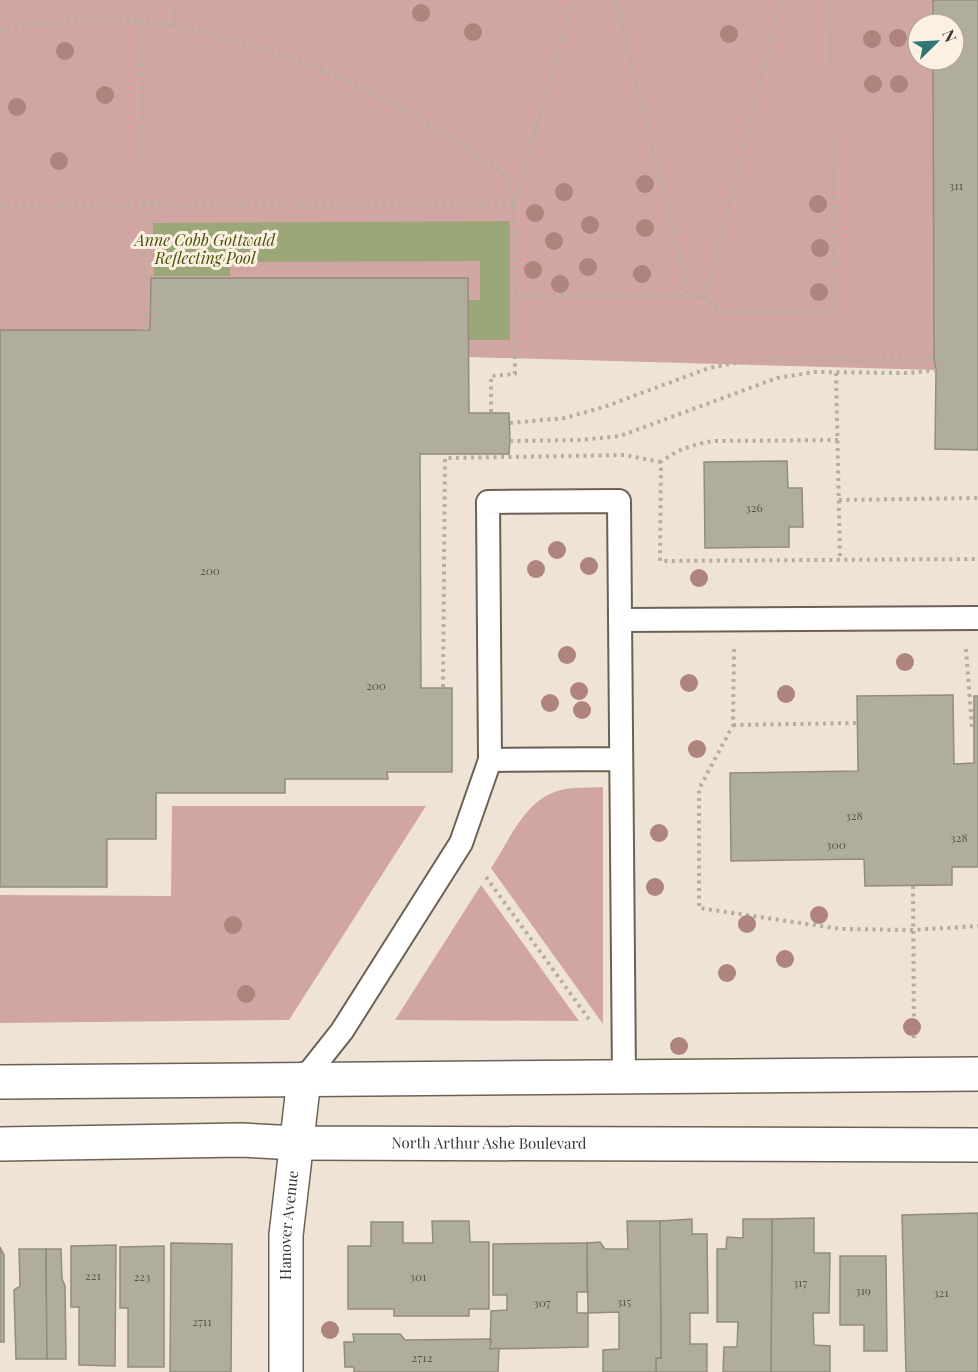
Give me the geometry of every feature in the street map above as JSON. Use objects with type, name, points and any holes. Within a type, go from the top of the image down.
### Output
[{"type":"main road","points":[[0,1082],[978,1074]]},
{"type":"main road","name":"Hanover Avenue","points":[[286,1372],[286,1236],[304,1079]]},
{"type":"main road","name":"North Arthur Ashe Boulevard","points":[[0,1144],[241,1140],[297,1143],[978,1145]]},
{"type":"lane","points":[[304,1079],[342,1031],[461,843],[490,760],[488,502],[619,501],[624,1077]]},
{"type":"lane","points":[[621,620],[971,618]]},
{"type":"lane","points":[[490,760],[621,759]]},
{"type":"path","points":[[174,25],[176,0]]},
{"type":"path","points":[[491,412],[491,376],[515,374],[514,204],[573,0]]},
{"type":"path","points":[[615,0],[686,279],[687,296]]},
{"type":"path","points":[[703,297],[711,276],[781,0]]},
{"type":"path","points":[[515,295],[687,296],[703,297],[719,312],[835,311],[830,0]]},
{"type":"path","points":[[0,30],[80,18],[141,21],[174,25],[225,36],[278,53],[320,69],[405,109],[503,174],[514,204]]},
{"type":"path","points":[[141,21],[145,330]]},
{"type":"path","points":[[0,205],[514,204]]},
{"type":"path","points":[[510,423],[565,418],[613,404],[709,368],[752,360],[934,357]]},
{"type":"path","points":[[510,441],[581,440],[620,436],[777,378],[814,372],[910,373],[936,370]]},
{"type":"path","points":[[836,373],[840,560]]},
{"type":"path","points":[[838,440],[714,441],[696,444],[668,456],[661,462],[660,561],[978,559]]},
{"type":"path","points":[[839,500],[978,498]]},
{"type":"path","points":[[971,618],[972,727]]},
{"type":"path","points":[[735,619],[733,724],[699,789],[699,908],[841,928],[913,930],[978,926]]},
{"type":"path","points":[[733,724],[857,723]]},
{"type":"path","points":[[486,877],[596,1030]]},
{"type":"path","points":[[913,886],[914,1074]]},
{"type":"shaded area","points":[[0,0],[933,0],[933,12],[906,12],[906,72],[933,72],[936,370],[468,357],[468,278],[151,278],[150,330],[0,330]]},
{"type":"shaded area","points":[[603,787],[603,1024],[491,868],[521,820],[540,800],[551,793],[565,789]]},
{"type":"shaded area","points":[[172,806],[426,806],[289,1020],[0,1023],[0,895],[171,896]]},
{"type":"shaded area","points":[[481,885],[579,1021],[395,1020]]},
{"type":"water","name":"Anne Cobb Gottwald Reflecting Pool","points":[[510,221],[510,340],[469,340],[469,300],[480,300],[480,261],[230,262],[230,276],[154,276],[153,223]]},
{"type":"building","points":[[933,0],[978,0],[978,450],[935,449],[933,72],[966,72],[966,12],[933,12]]},
{"type":"building","points":[[151,278],[468,278],[469,413],[509,413],[510,441],[509,454],[420,454],[421,688],[452,688],[452,772],[387,772],[388,779],[285,779],[285,793],[156,793],[156,839],[107,839],[107,887],[0,887],[0,330],[150,330]]},
{"type":"building","points":[[787,461],[788,488],[802,488],[803,527],[789,527],[789,547],[705,548],[704,462]]},
{"type":"building","points":[[953,695],[954,764],[974,763],[974,696],[978,696],[978,867],[952,867],[952,885],[865,886],[864,859],[731,861],[730,773],[858,771],[857,696]]},
{"type":"building","points":[[978,1213],[978,1372],[906,1372],[902,1215]]},
{"type":"building","points":[[814,1218],[814,1253],[830,1253],[829,1313],[813,1313],[814,1345],[830,1346],[830,1372],[771,1372],[772,1219]]},
{"type":"building","points":[[692,1219],[692,1234],[707,1234],[708,1313],[690,1313],[690,1344],[707,1344],[707,1372],[656,1372],[656,1358],[661,1358],[660,1221]]},
{"type":"building","points":[[743,1219],[772,1219],[771,1372],[723,1372],[724,1347],[737,1347],[738,1322],[717,1322],[717,1249],[726,1249],[727,1237],[743,1238]]},
{"type":"building","points":[[432,1221],[469,1221],[470,1242],[489,1242],[489,1309],[469,1309],[469,1316],[394,1316],[394,1309],[348,1309],[348,1246],[371,1246],[371,1222],[403,1222],[403,1243],[433,1243]]},
{"type":"building","points":[[627,1221],[660,1221],[661,1358],[656,1358],[656,1372],[603,1372],[603,1350],[619,1349],[619,1312],[588,1313],[587,1243],[600,1242],[605,1249],[628,1249]]},
{"type":"building","points":[[171,1243],[232,1244],[231,1372],[170,1372]]},
{"type":"building","points":[[587,1243],[587,1292],[577,1292],[577,1313],[588,1313],[588,1347],[490,1349],[491,1311],[507,1310],[507,1295],[493,1295],[493,1244]]},
{"type":"building","points":[[116,1245],[115,1366],[79,1365],[79,1307],[71,1307],[71,1246]]},
{"type":"building","points":[[164,1246],[164,1367],[128,1367],[128,1308],[120,1308],[120,1247]]},
{"type":"building","points":[[0,1247],[4,1255],[4,1342],[0,1342]]},
{"type":"building","points":[[19,1249],[46,1249],[47,1359],[16,1359],[14,1290],[20,1286]]},
{"type":"building","points":[[46,1249],[61,1249],[62,1279],[65,1286],[66,1359],[47,1359]]},
{"type":"building","points":[[840,1256],[886,1256],[887,1351],[864,1351],[864,1325],[840,1325]]},
{"type":"building","points":[[353,1334],[400,1334],[405,1340],[491,1339],[490,1349],[499,1348],[498,1372],[354,1372],[354,1367],[345,1367],[344,1342],[354,1342]]}]
